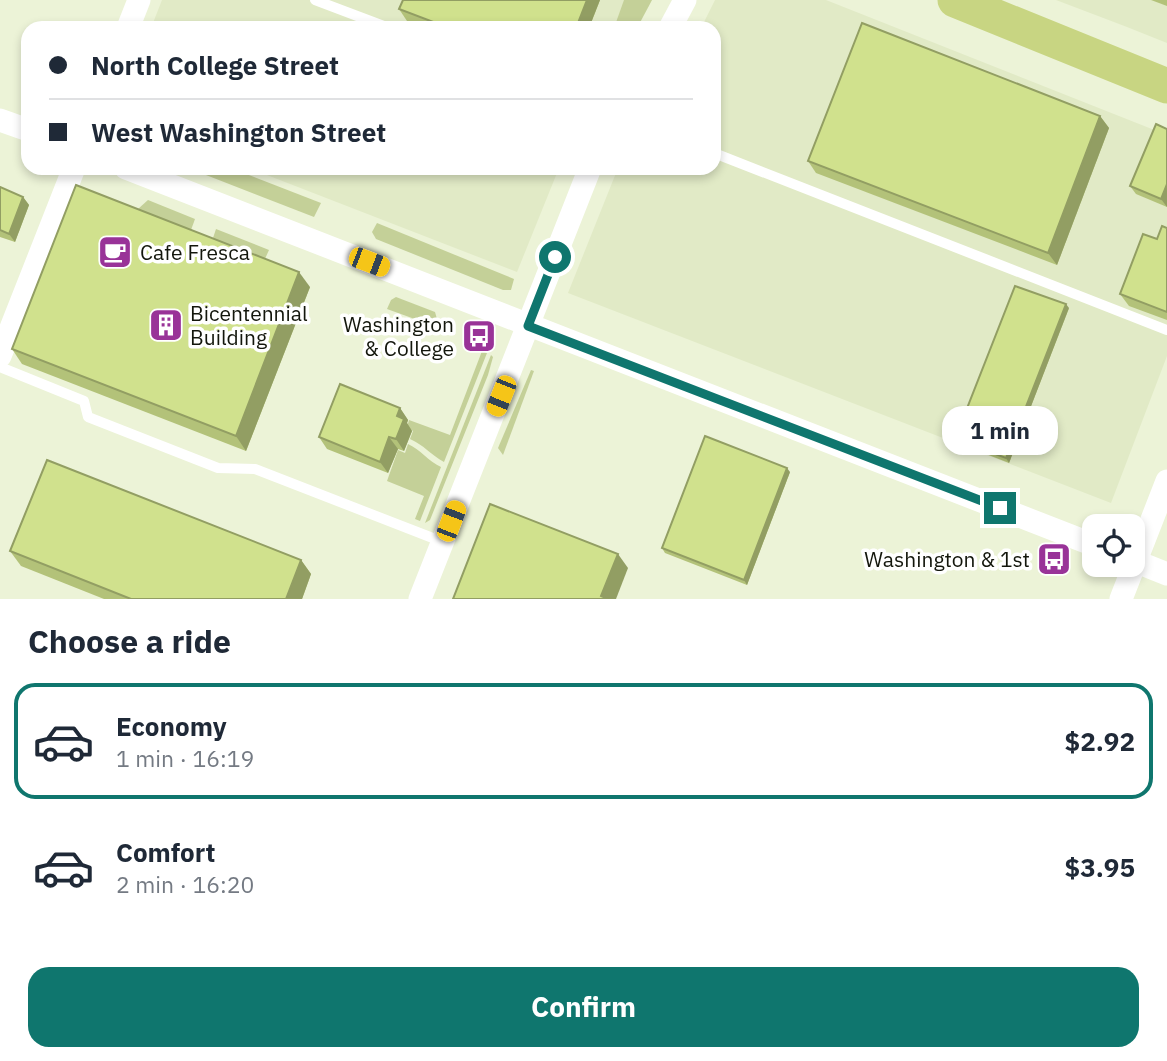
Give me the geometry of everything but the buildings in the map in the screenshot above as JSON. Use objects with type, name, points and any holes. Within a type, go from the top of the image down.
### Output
[{"type":"main road","points":[[955,0],[1167,86]]},
{"type":"street","points":[[131,21],[139,0]]},
{"type":"street","points":[[674,21],[685,0]]},
{"type":"street","points":[[0,120],[21,128]]},
{"type":"street","points":[[0,356],[71,175]]},
{"type":"street","points":[[144,175],[1082,540]]},
{"type":"street","points":[[419,599],[587,175]]},
{"type":"street","points":[[1145,534],[1167,481]]},
{"type":"street","points":[[1145,565],[1167,574]]},
{"type":"street","points":[[1121,599],[1129,577]]},
{"type":"lane","points":[[315,0],[370,21]]},
{"type":"lane","points":[[721,156],[1167,330]]},
{"type":"lane","points":[[0,367],[84,401],[88,417],[218,468],[256,469],[443,542]]},
{"type":"shaded area","points":[[162,0],[652,0],[641,21],[154,21]]},
{"type":"shaded area","points":[[624,0],[652,0],[641,21],[616,21]]},
{"type":"shaded area","points":[[715,0],[826,0],[1167,135],[1167,356],[1111,503],[568,293],[615,175],[721,175],[721,21],[704,21]]},
{"type":"shaded area","points":[[1056,0],[1167,0],[1167,43],[1127,27]]},
{"type":"shaded area","points":[[206,175],[249,175],[321,203],[314,217]]},
{"type":"shaded area","points":[[267,175],[556,175],[517,272]]},
{"type":"shaded area","points":[[148,200],[195,219],[191,230],[138,209]]},
{"type":"shaded area","points":[[377,223],[514,279],[511,290],[503,290],[376,239],[372,232]]},
{"type":"shaded area","points":[[216,229],[269,250],[264,261],[212,241]]},
{"type":"shaded area","points":[[396,297],[435,312],[437,319],[434,326],[387,309],[391,300]]},
{"type":"shaded area","points":[[482,351],[487,353],[444,462],[410,439],[413,431],[407,427],[409,420],[450,435]]},
{"type":"shaded area","points":[[491,355],[493,357],[488,375],[430,520],[425,523]]},
{"type":"shaded area","points":[[531,370],[534,371],[503,455],[498,448]]},
{"type":"shaded area","points":[[408,444],[441,467],[420,521],[415,519],[424,496],[387,481],[398,450],[405,453]]},
{"type":"place","name":"Cafe Fresca","points":[[115,252]]},
{"type":"place","name":"Bicentennial Building","points":[[166,325]]},
{"type":"place","name":"Washington & College","points":[[479,336]]},
{"type":"place","name":"Washington & 1st","points":[[1054,559]]},
{"type":"route","points":[[555,257],[528,326],[1000,508]]}]
